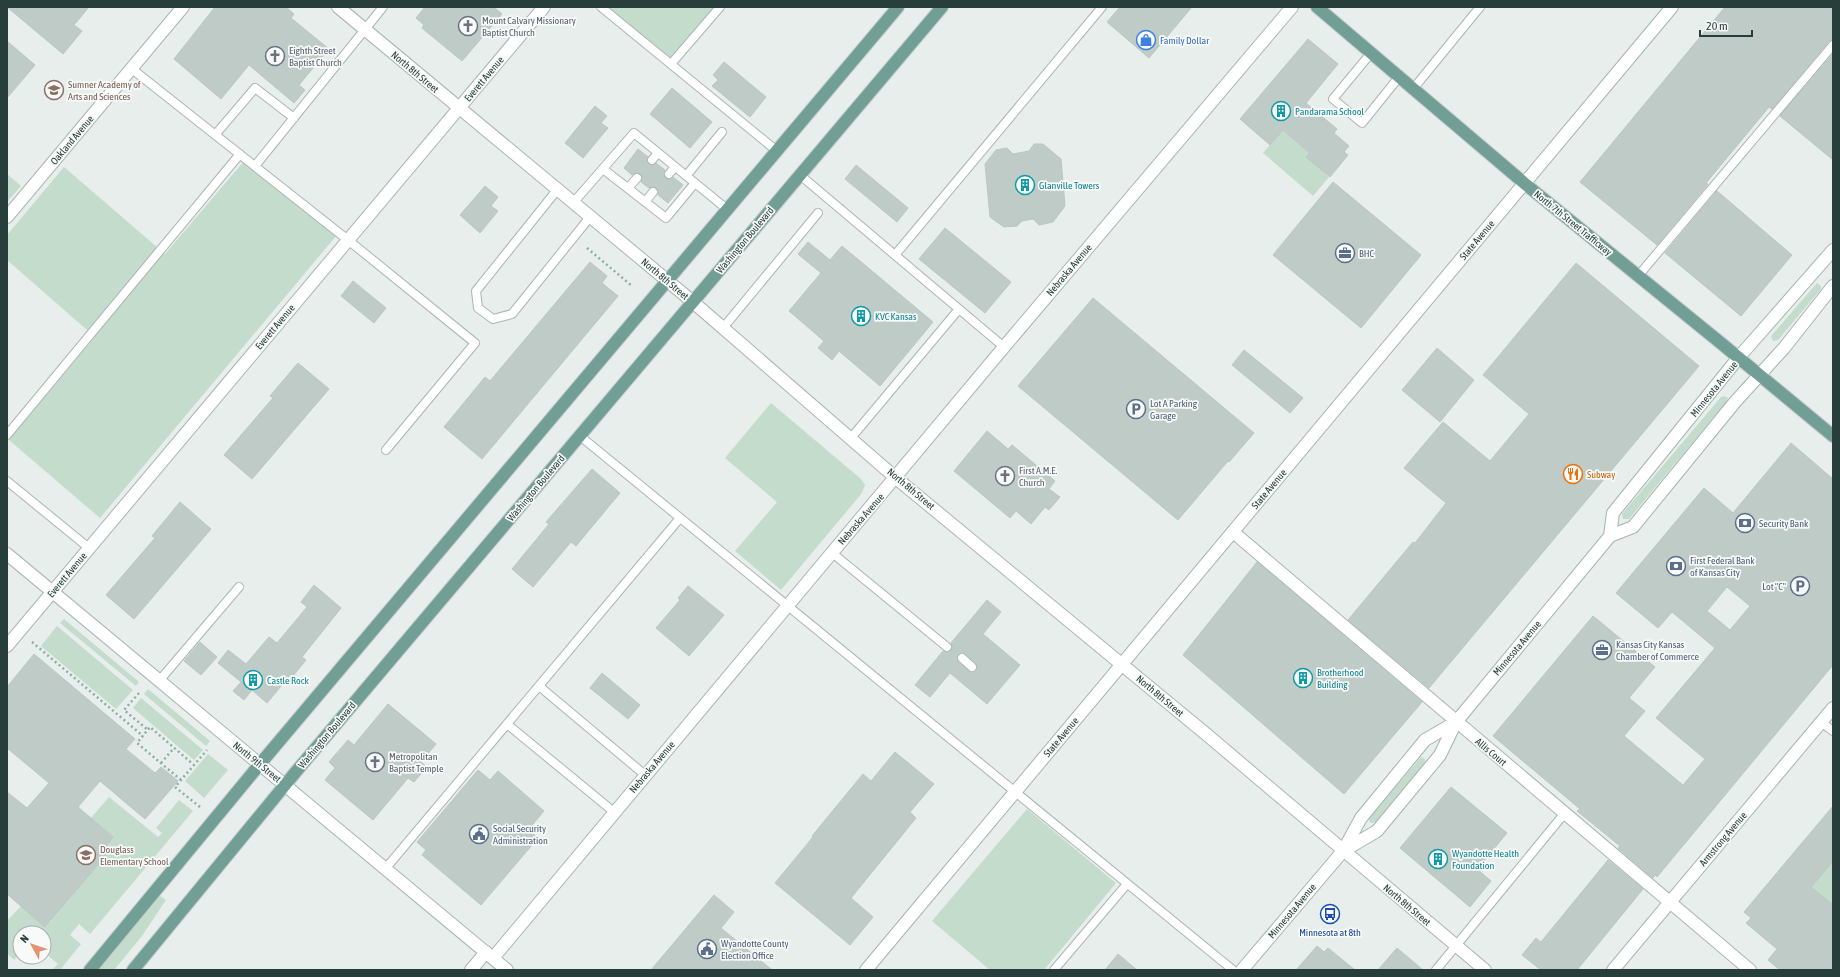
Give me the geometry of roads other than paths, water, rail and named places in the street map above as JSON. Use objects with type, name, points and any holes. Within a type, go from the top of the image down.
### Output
[{"type":"main road","points":[[90,970],[260,764],[898,7]]},
{"type":"main road","name":"Washington Boulevard","points":[[132,970],[286,785],[942,7]]},
{"type":"main road","name":"North 7th Street Trafficway","points":[[1317,7],[1524,183],[1760,374],[1833,436]]},
{"type":"street","name":"Oakland Avenue","points":[[7,218],[183,7]]},
{"type":"street","name":"North 8th Street","points":[[338,7],[668,281],[896,478],[1122,665],[1485,970]]},
{"type":"street","name":"Everett Avenue","points":[[7,646],[460,109],[544,7]]},
{"type":"street","name":"Nebraska Avenue","points":[[470,970],[489,955],[614,812],[787,605],[896,478],[1004,346],[1292,7]]},
{"type":"street","name":"State Avenue","points":[[866,970],[1672,7]]},
{"type":"street","name":"Minnesota Avenue","points":[[1610,536],[1613,513],[1739,358],[1833,250]]},
{"type":"street","name":"Minnesota Avenue","points":[[1342,851],[1377,831],[1440,755],[1456,722],[1610,536],[1633,527],[1735,402],[1784,348],[1833,286]]},
{"type":"street","name":"Allis Court","points":[[1233,532],[1564,814],[1750,970]]},
{"type":"street","name":"North 9th Street","points":[[7,554],[507,970]]},
{"type":"street","name":"Armstrong Avenue","points":[[1613,970],[1833,708]]},
{"type":"street","name":"Minnesota Avenue","points":[[1242,970],[1342,851],[1361,818],[1425,740],[1456,722]]},
{"type":"lane","points":[[255,166],[383,7]]},
{"type":"lane","points":[[601,7],[777,151]]},
{"type":"lane","points":[[671,64],[720,7]]},
{"type":"lane","points":[[895,255],[1102,7]]},
{"type":"lane","points":[[1413,89],[1480,7]]},
{"type":"lane","points":[[1638,276],[1833,45]]},
{"type":"lane","points":[[1371,53],[1333,99],[1362,123],[1399,77]]},
{"type":"lane","points":[[132,69],[475,342],[386,450]]},
{"type":"lane","points":[[215,134],[255,88],[294,118]]},
{"type":"lane","points":[[686,176],[722,132]]},
{"type":"lane","points":[[573,203],[634,133],[728,210]]},
{"type":"lane","points":[[652,160],[658,153]]},
{"type":"lane","points":[[7,435],[240,154]]},
{"type":"lane","points":[[669,174],[675,167]]},
{"type":"lane","points":[[603,168],[666,218],[695,183]]},
{"type":"lane","points":[[800,175],[1004,346]]},
{"type":"lane","points":[[628,188],[637,178]]},
{"type":"lane","points":[[557,190],[476,291],[478,308],[493,319],[512,314],[590,217]]},
{"type":"lane","points":[[645,202],[653,192]]},
{"type":"lane","points":[[723,328],[818,213]]},
{"type":"lane","points":[[850,438],[959,309]]},
{"type":"lane","points":[[580,436],[1233,970]]},
{"type":"lane","points":[[7,481],[90,548]]},
{"type":"lane","points":[[386,868],[680,518]]},
{"type":"lane","points":[[832,552],[947,647]]},
{"type":"lane","points":[[159,681],[239,587]]},
{"type":"lane","points":[[962,658],[972,667]]},
{"type":"lane","points":[[539,686],[645,775]]},
{"type":"lane","points":[[1821,722],[1833,731]]},
{"type":"lane","points":[[507,724],[614,812]]},
{"type":"lane","points":[[1436,970],[1564,814]]},
{"type":"lane","points":[[1054,970],[1127,884]]},
{"type":"place","name":"Mount Calvary Missionary Baptist Church","points":[[468,26]]},
{"type":"place","name":"Family Dollar","points":[[1146,40]]},
{"type":"place","name":"Eighth Street Baptist Church","points":[[275,56]]},
{"type":"place","name":"Sumner Academy of Arts and Sciences","points":[[54,90]]},
{"type":"place","name":"Pandarama School","points":[[1281,111]]},
{"type":"place","name":"Glanville Towers","points":[[1025,185]]},
{"type":"place","name":"BHC","points":[[1345,253]]},
{"type":"place","name":"KVC Kansas","points":[[861,316]]},
{"type":"place","name":"Lot A Parking Garage","points":[[1136,409]]},
{"type":"place","name":"Subway","points":[[1573,474]]},
{"type":"place","name":"First A.M.E. Church","points":[[1005,476]]},
{"type":"place","name":"Security Bank","points":[[1745,523]]},
{"type":"place","name":"First Federal Bank of Kansas City","points":[[1676,566]]},
{"type":"place","name":"Lot \"C\"","points":[[1800,586]]},
{"type":"place","name":"Kansas City Kansas Chamber of Commerce","points":[[1602,650]]},
{"type":"place","name":"Brotherhood Building","points":[[1303,678]]},
{"type":"place","name":"Castle Rock","points":[[253,680]]},
{"type":"place","name":"Metropolitan Baptist Temple","points":[[375,762]]},
{"type":"place","name":"Social Security Administration","points":[[479,834]]},
{"type":"place","name":"Douglass Elementary School","points":[[86,855]]},
{"type":"place","name":"Wyandotte Health Foundation","points":[[1438,859]]},
{"type":"place","name":"Minnesota at 8th","points":[[1330,914]]},
{"type":"place","name":"Wyandotte County Election Office","points":[[707,949]]}]
